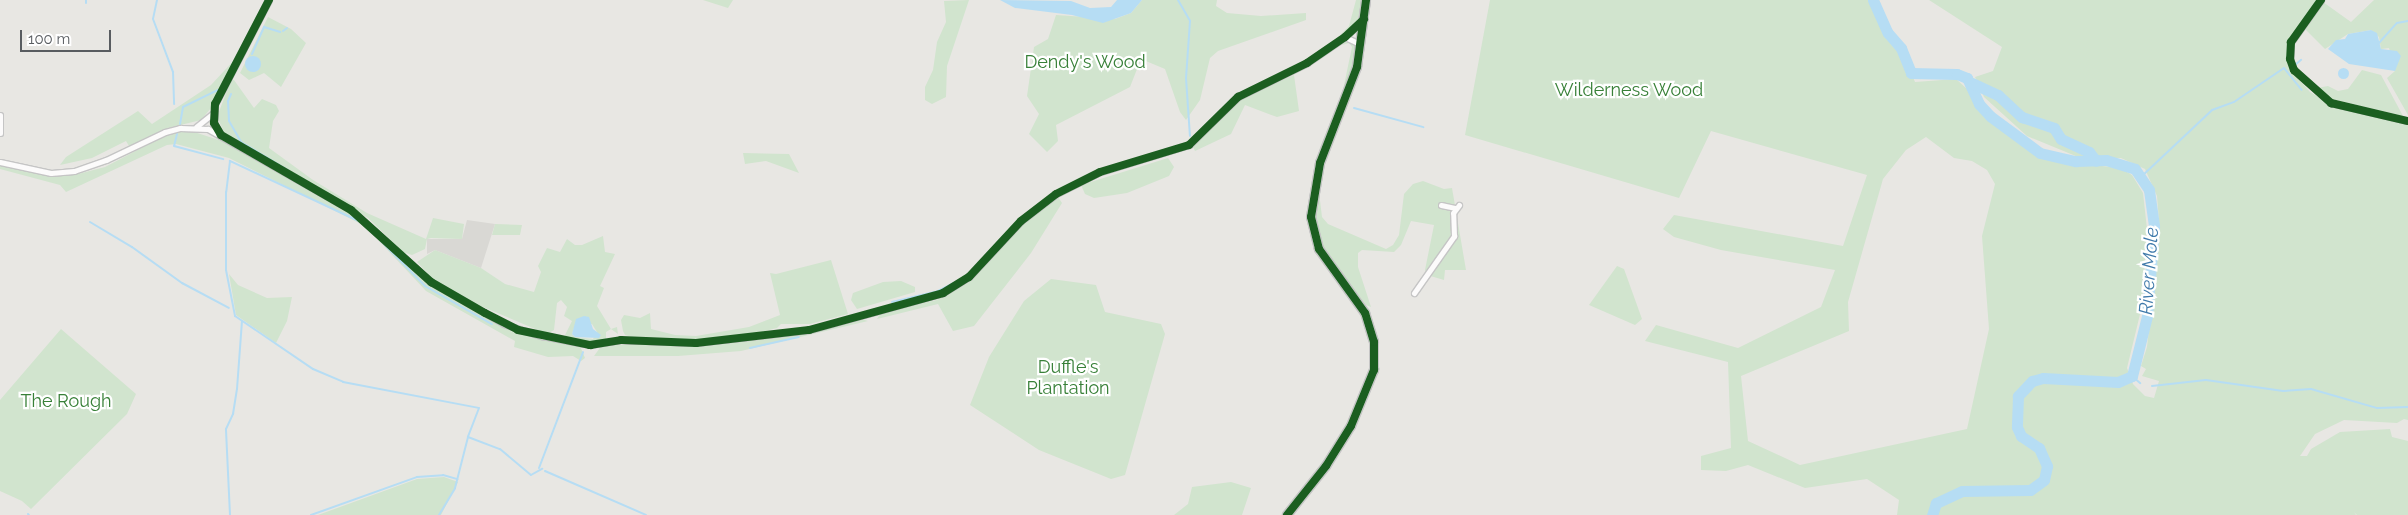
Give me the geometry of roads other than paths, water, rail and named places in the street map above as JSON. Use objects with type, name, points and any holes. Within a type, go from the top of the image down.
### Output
[{"type":"street","points":[[196,127],[212,113],[269,0]]},
{"type":"street","points":[[1287,515],[1326,466],[1351,426],[1374,370],[1374,342],[1368,319],[1319,249],[1311,217],[1314,182],[1327,142],[1350,91],[1361,45],[1366,0]]},
{"type":"street","points":[[2321,0],[2294,36],[2289,50],[2294,70],[2316,92],[2342,107],[2408,121]]},
{"type":"street","points":[[0,162],[51,173],[74,171],[106,160],[165,132],[196,127],[221,135],[351,210],[431,282],[504,324],[542,336],[590,344],[621,340],[696,343],[809,330],[942,293],[969,277],[1021,221],[1056,194],[1100,172],[1189,145],[1238,97],[1307,63],[1345,38],[1364,19]]},
{"type":"street","points":[[1345,38],[1361,45]]},
{"type":"street","points":[[212,113],[221,135]]},
{"type":"street","points":[[0,115],[0,133]]},
{"type":"street","points":[[1414,294],[1454,236],[1457,206],[1441,205]]},
{"type":"water","points":[[1000,0],[1071,1],[1090,8],[1111,7],[1117,0],[1142,0],[1131,13],[1103,23],[1072,15],[1015,8]]},
{"type":"water","points":[[2371,30],[2377,33],[2381,49],[2397,51],[2401,56],[2395,71],[2349,64],[2328,49],[2336,40],[2345,39],[2348,34]]},
{"type":"water","points":[[253,56],[259,58],[261,64],[259,70],[253,72],[247,70],[245,64],[247,58]]},
{"type":"water","points":[[2341,68],[2345,68],[2348,73],[2347,77],[2341,78],[2338,75],[2338,71]]},
{"type":"water","points":[[584,316],[589,317],[593,329],[601,335],[599,338],[575,337],[572,334],[576,319]]},
{"type":"waterway","points":[[157,0],[153,19],[173,72],[174,104]]},
{"type":"waterway","points":[[1178,0],[1190,21],[1186,78],[1190,136]]},
{"type":"waterway","name":"River Mole","points":[[1873,0],[1888,33],[1901,48],[1911,73],[1957,74],[1967,78],[1979,104],[1990,116],[2040,153],[2076,161],[2106,160],[2135,169],[2149,190],[2154,227],[2147,316],[2132,376],[2118,382],[2043,378],[2032,381],[2018,396],[2017,427],[2021,436],[2039,448],[2047,466],[2044,480],[2030,490],[1962,491],[1936,503],[1932,515]]},
{"type":"waterway","points":[[2378,44],[2397,23],[2408,21]]},
{"type":"waterway","points":[[252,54],[264,27],[280,32]]},
{"type":"waterway","points":[[283,31],[287,28]]},
{"type":"waterway","points":[[2295,65],[2301,60]]},
{"type":"waterway","points":[[2142,176],[2212,110],[2234,102],[2284,68],[2302,90]]},
{"type":"waterway","points":[[1972,83],[1998,95],[2022,117],[2054,128],[2061,139],[2089,152],[2096,161]]},
{"type":"waterway","points":[[180,124],[183,107],[218,90]]},
{"type":"waterway","points":[[231,94],[228,101],[229,121],[241,142],[289,171]]},
{"type":"waterway","points":[[1354,108],[1423,127]]},
{"type":"waterway","points":[[177,134],[174,146],[223,159]]},
{"type":"waterway","points":[[363,223],[230,161],[226,192],[226,270],[235,316],[313,369],[343,382],[479,408],[468,437],[500,449],[531,475],[542,469]]},
{"type":"waterway","points":[[90,222],[132,247],[182,283],[229,308]]},
{"type":"waterway","points":[[379,239],[425,286],[492,324]]},
{"type":"waterway","points":[[892,302],[938,291],[954,283]]},
{"type":"waterway","points":[[230,515],[226,429],[233,414],[237,389],[242,321]]},
{"type":"waterway","points":[[750,348],[799,337]]},
{"type":"waterway","points":[[539,468],[583,352]]},
{"type":"waterway","points":[[2132,376],[2140,383]]},
{"type":"waterway","points":[[2152,386],[2206,380],[2283,391],[2311,389],[2377,408],[2408,407]]},
{"type":"waterway","points":[[439,515],[455,488],[468,437]]},
{"type":"waterway","points":[[545,471],[646,515]]},
{"type":"waterway","points":[[311,515],[417,477],[443,475],[457,479]]},
{"type":"park label","name":"Dendy's Wood","points":[[1085,62]]},
{"type":"park label","name":"Wilderness Wood","points":[[1629,90]]},
{"type":"park label","name":"Duffle's Plantation","points":[[1068,378]]},
{"type":"park label","name":"The Rough","points":[[66,401]]}]
